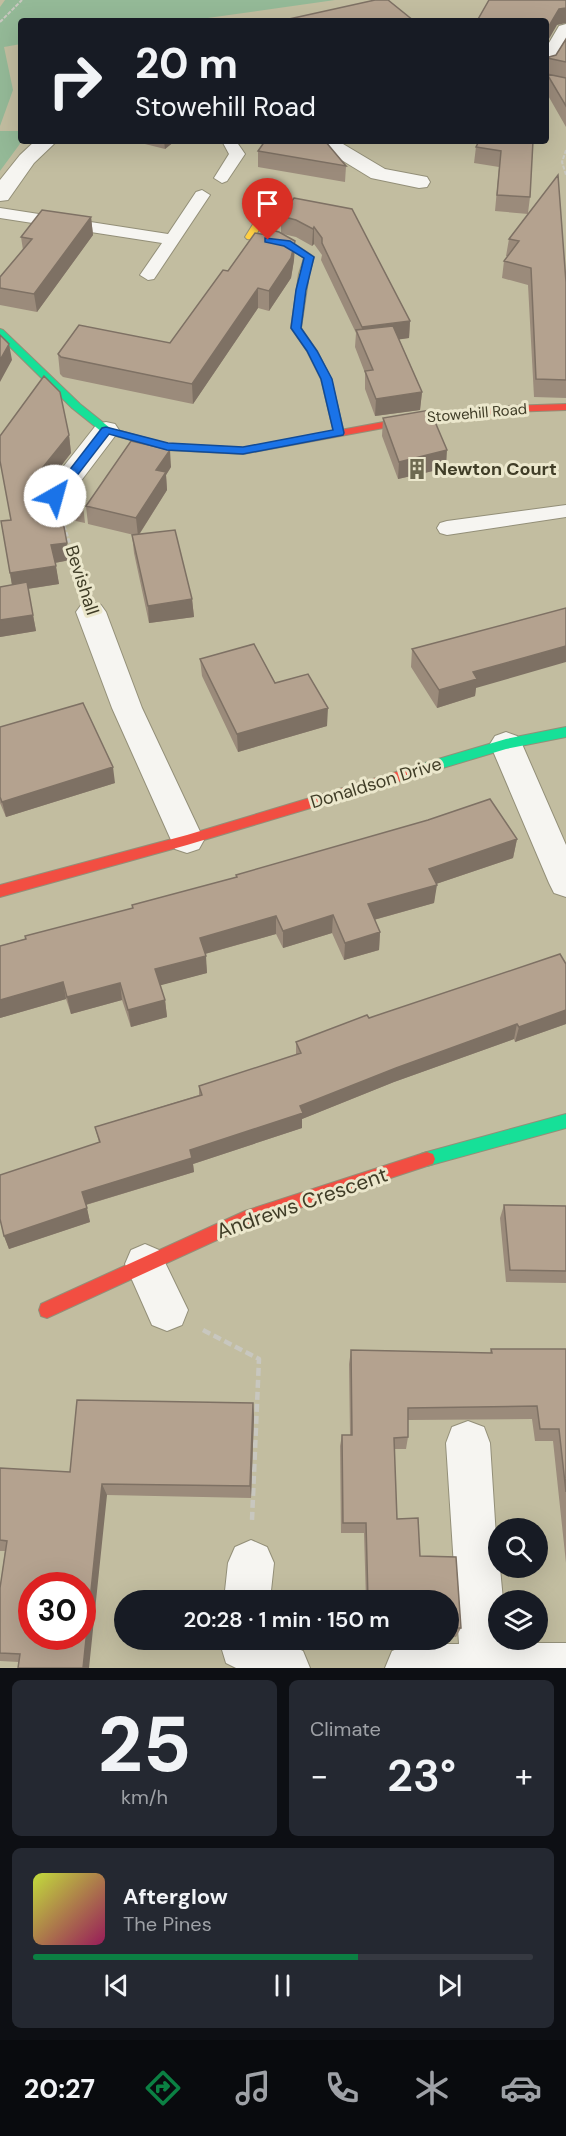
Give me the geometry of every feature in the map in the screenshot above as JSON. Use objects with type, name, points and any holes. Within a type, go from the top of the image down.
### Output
[{"type":"street","points":[[549,57],[564,19]]},
{"type":"street","points":[[0,195],[27,159],[44,144]]},
{"type":"street","points":[[329,144],[378,174],[419,182]]},
{"type":"street","points":[[263,215],[250,237],[287,243],[309,257],[304,274],[296,328],[312,351],[326,379],[339,433]]},
{"type":"street","name":"Stowehill Road","points":[[0,332],[76,406],[106,430],[167,447],[243,451],[416,419],[508,409],[566,407]]},
{"type":"street","points":[[55,496],[106,430]]},
{"type":"street","name":"Bevishall","points":[[91,612],[127,708],[187,840]]},
{"type":"street","name":"Donaldson Drive","points":[[0,891],[187,840],[506,744],[566,732]]},
{"type":"street","points":[[506,744],[566,883]]},
{"type":"street","name":"Andrews Crescent","points":[[47,1310],[251,1216],[441,1155],[566,1121]]},
{"type":"street","points":[[145,1264],[167,1310]]},
{"type":"street","points":[[468,1443],[484,1667]]},
{"type":"street","points":[[251,1650],[286,1668]]},
{"type":"street","points":[[410,1668],[566,1667]]},
{"type":"lane","points":[[222,178],[237,154],[231,144]]},
{"type":"lane","points":[[148,275],[202,195]]},
{"type":"lane","points":[[0,213],[172,240]]},
{"type":"lane","points":[[447,528],[566,511]]},
{"type":"path","points":[[0,22],[22,0]]},
{"type":"path","points":[[566,150],[562,162],[566,175]]},
{"type":"path","name":"Bevishall","points":[[55,496],[91,612]]},
{"type":"path","points":[[167,1310],[259,1359],[249,1582]]},
{"type":"green space","points":[[5,0],[335,0],[207,18],[18,18],[18,45],[4,47],[13,90],[0,126],[0,7]]},
{"type":"green space","points":[[0,131],[18,131],[20,144],[0,171]]},
{"type":"building","points":[[375,0],[388,0],[410,18],[294,18]]},
{"type":"building","points":[[489,0],[566,0],[566,8],[559,9],[549,26],[549,18],[479,18]]},
{"type":"building","points":[[566,39],[566,62],[549,58],[556,55]]},
{"type":"building","points":[[549,74],[566,78],[566,106],[549,77]]},
{"type":"building","points":[[263,144],[328,144],[346,166],[258,151]]},
{"type":"building","points":[[478,144],[533,144],[530,197],[497,195],[501,151],[476,147]]},
{"type":"building","points":[[558,175],[566,282],[566,380],[536,379],[531,268],[504,261],[519,241],[509,239]]},
{"type":"building","points":[[294,198],[352,209],[410,321],[362,327],[322,243],[322,238],[314,227],[313,229],[296,220],[281,216]]},
{"type":"building","points":[[42,210],[91,217],[34,294],[0,288],[0,277],[32,239],[21,237]]},
{"type":"building","points":[[271,230],[295,241],[291,258],[269,291],[258,288],[192,384],[61,357],[58,354],[79,325],[170,343],[223,270],[228,271],[255,233],[267,235]]},
{"type":"building","points":[[393,326],[422,392],[376,399],[365,371],[373,370],[356,330]]},
{"type":"building","points":[[0,335],[9,344],[0,360]]},
{"type":"building","points":[[44,376],[60,392],[69,435],[40,471],[37,479],[41,486],[53,489],[64,486],[76,470],[83,505],[59,500],[67,543],[51,545],[56,566],[10,573],[1,521],[11,520],[0,461],[0,436]]},
{"type":"building","points":[[430,410],[447,450],[399,462],[383,418]]},
{"type":"building","points":[[131,441],[170,450],[156,470],[166,472],[136,518],[86,506]]},
{"type":"building","points":[[175,530],[192,599],[148,606],[132,535]]},
{"type":"building","points":[[27,582],[33,615],[0,620],[0,587]]},
{"type":"building","points":[[566,608],[566,646],[473,672],[477,679],[439,690],[412,649]]},
{"type":"building","points":[[254,644],[275,683],[308,674],[328,708],[237,734],[200,659]]},
{"type":"building","points":[[83,703],[113,767],[2,802],[0,797],[0,727]]},
{"type":"building","points":[[490,799],[517,839],[429,869],[437,885],[368,904],[380,932],[345,943],[333,915],[283,931],[276,916],[200,938],[206,956],[155,969],[165,1000],[128,1010],[120,983],[67,997],[63,982],[0,1000],[0,946],[26,939],[25,936],[133,908],[132,905],[237,877],[236,875],[428,820]]},
{"type":"building","points":[[560,954],[566,964],[566,1010],[519,1027],[517,1024],[396,1068],[300,1106],[303,1113],[190,1150],[192,1158],[82,1192],[87,1208],[4,1236],[0,1219],[0,1175],[100,1142],[95,1127],[202,1095],[199,1086],[301,1053],[296,1042],[367,1015],[369,1018]]},
{"type":"building","points":[[504,1205],[566,1206],[566,1271],[510,1270]]},
{"type":"building","points":[[491,1349],[566,1349],[566,1492],[559,1429],[540,1429],[537,1406],[408,1408],[408,1437],[394,1438],[397,1519],[418,1518],[420,1556],[456,1557],[458,1590],[368,1590],[366,1523],[343,1523],[342,1435],[352,1435],[351,1350],[492,1353]]},
{"type":"building","points":[[77,1400],[253,1403],[250,1486],[102,1484],[93,1572],[18,1572],[18,1650],[85,1650],[83,1668],[18,1668],[20,1654],[0,1653],[0,1588],[7,1541],[0,1540],[0,1468],[70,1472]]},
{"type":"building","points":[[459,1600],[461,1628],[459,1628]]},
{"type":"traffic: fast","points":[[0,332],[76,406],[106,430],[167,447],[225,450]]},
{"type":"traffic: fast","points":[[406,774],[506,744],[566,732]]},
{"type":"traffic: fast","points":[[427,1159],[566,1121]]},
{"type":"traffic: slow","points":[[263,215],[250,237],[287,243],[309,257],[304,274],[296,328],[312,351],[326,379],[339,433]]},
{"type":"traffic: jam","points":[[225,450],[243,451],[416,419],[508,409],[566,407]]},
{"type":"traffic: jam","points":[[0,891],[187,840],[406,774]]},
{"type":"traffic: jam","points":[[47,1310],[251,1216],[427,1159]]},
{"type":"place","name":"Newton Court","points":[[417,469]]},
{"type":"route","points":[[55,496],[106,430],[167,447],[243,451],[339,433],[326,379],[312,351],[296,328],[298,305],[309,257],[287,243],[268,240]]}]
